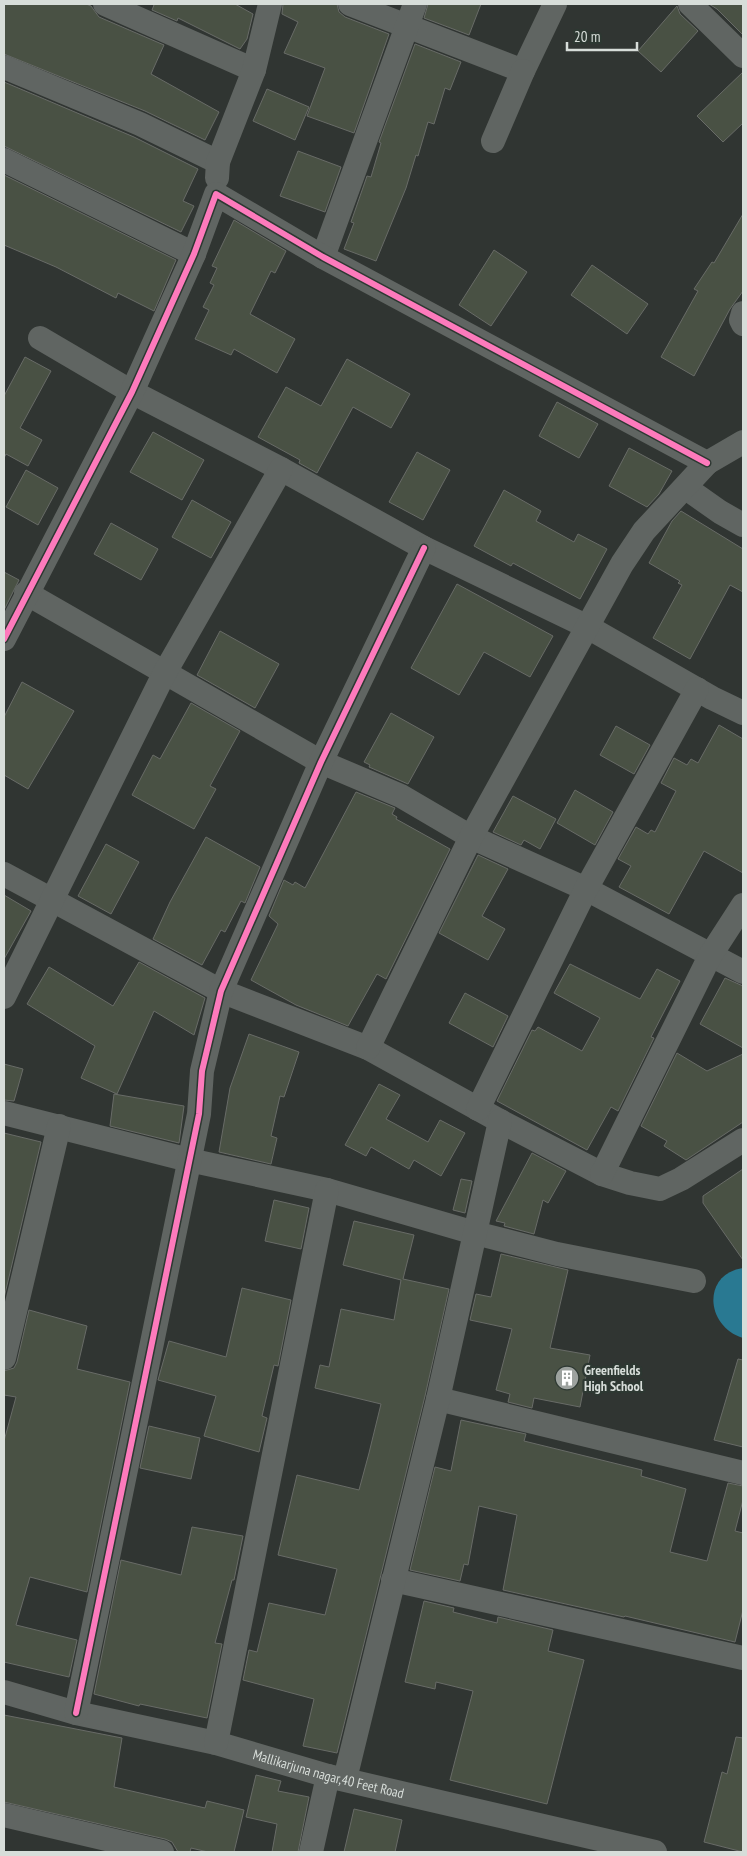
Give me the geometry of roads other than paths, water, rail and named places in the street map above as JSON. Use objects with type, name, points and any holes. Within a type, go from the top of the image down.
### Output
[{"type":"street","points":[[105,4],[254,70]]},
{"type":"street","points":[[4,639],[26,593],[132,392],[194,254],[216,194],[218,162],[254,70],[270,4]]},
{"type":"street","points":[[350,4],[523,71]]},
{"type":"street","points":[[323,257],[415,4]]},
{"type":"street","points":[[493,141],[523,71],[555,4]]},
{"type":"street","points":[[690,4],[743,56]]},
{"type":"street","points":[[4,68],[140,124],[218,162]]},
{"type":"street","points":[[4,160],[194,254]]},
{"type":"street","points":[[216,194],[323,257],[707,463]]},
{"type":"street","points":[[743,313],[741,320],[743,324]]},
{"type":"street","points":[[40,338],[132,392],[282,468],[424,548],[586,626],[743,713]]},
{"type":"street","points":[[368,1048],[471,837],[586,626],[644,531],[686,488],[707,463],[743,442]]},
{"type":"street","points":[[4,997],[50,899],[164,674],[282,468]]},
{"type":"street","points":[[686,488],[720,512],[743,525]]},
{"type":"street","points":[[76,1713],[199,1114],[202,1071],[221,991],[321,762],[424,548]]},
{"type":"street","points":[[26,593],[164,674],[321,762],[401,796],[471,837],[586,889],[743,972]]},
{"type":"street","points":[[478,1109],[586,889],[697,689]]},
{"type":"street","points":[[4,874],[221,991],[368,1048],[500,1121],[602,1174],[630,1184],[660,1188],[682,1179],[743,1140]]},
{"type":"street","points":[[602,1174],[710,956],[743,905]]},
{"type":"street","points":[[4,1113],[189,1160],[327,1190],[475,1233],[557,1254],[694,1280]]},
{"type":"street","points":[[311,1852],[336,1778],[393,1580],[438,1399],[500,1121]]},
{"type":"street","points":[[4,1358],[59,1126]]},
{"type":"street","points":[[216,1743],[327,1190]]},
{"type":"street","points":[[438,1399],[743,1473]]},
{"type":"street","points":[[393,1580],[743,1658]]},
{"type":"street","name":"Mallikarjuna nagar,40 Feet Road","points":[[4,1692],[76,1713],[216,1743],[336,1778],[655,1852]]},
{"type":"street","points":[[4,1816],[162,1852]]},
{"type":"water","points":[[743,1268],[743,1338],[730,1332],[721,1323],[715,1312],[713,1301],[715,1290],[720,1280],[730,1272]]},
{"type":"place","name":"Greenfields High School","points":[[567,1378]]}]
